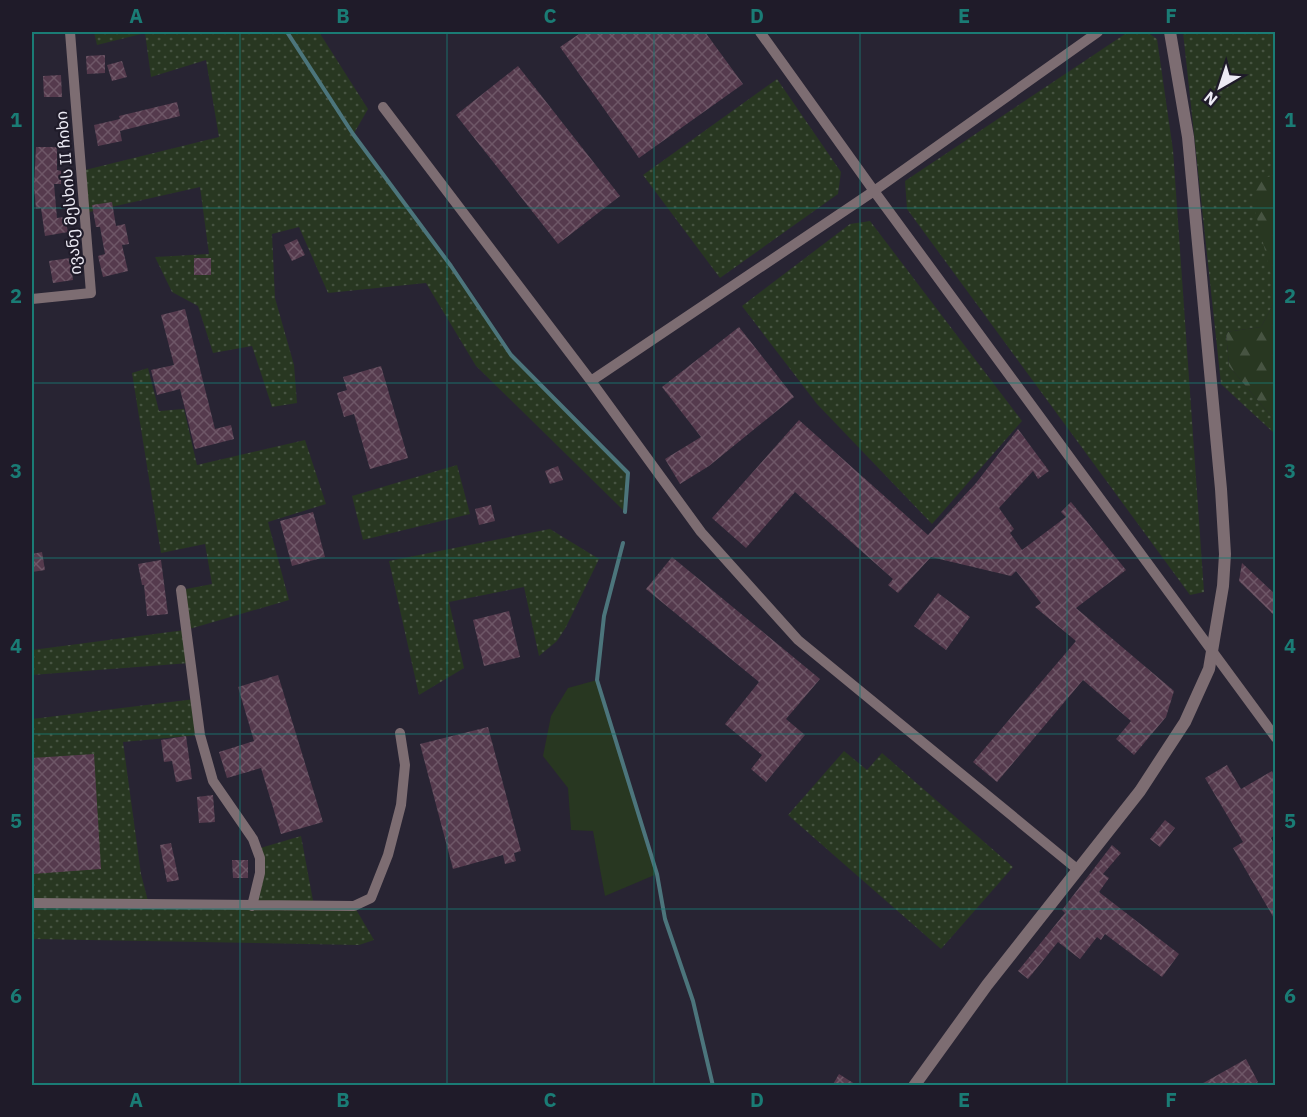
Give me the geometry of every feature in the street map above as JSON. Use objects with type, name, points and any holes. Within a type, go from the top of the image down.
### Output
[{"type":"street","name":"ივანე მესხის II ჩიხი","points":[[32,299],[91,293],[70,32]]},
{"type":"street","points":[[760,32],[1275,738]]},
{"type":"street","points":[[591,381],[874,191],[1098,32]]},
{"type":"street","points":[[914,1086],[987,985],[1140,791],[1185,722],[1209,669],[1223,586],[1225,554],[1188,137],[1170,32]]},
{"type":"street","points":[[383,107],[591,381],[701,532],[798,640],[1077,869]]},
{"type":"street","points":[[181,590],[200,735],[213,781],[254,839],[260,858],[260,873],[252,906]]},
{"type":"street","points":[[32,903],[354,906],[370,898],[388,855],[401,805],[405,765],[400,733]]},
{"type":"green space","points":[[94,32],[319,32],[368,109],[353,135],[451,266],[511,355],[628,473],[625,512],[476,366],[426,283],[328,293],[299,227],[272,234],[275,298],[294,365],[297,403],[272,407],[252,346],[213,353],[198,306],[172,292],[155,257],[209,254],[200,187],[85,213],[81,171],[219,137],[206,60],[151,77],[145,33],[97,45]]},
{"type":"green space","points":[[1128,32],[1147,32],[1157,39],[1173,150],[1204,592],[1190,595],[907,209],[905,181]]},
{"type":"green space","points":[[1183,32],[1275,32],[1275,177],[1273,175],[1275,301],[1261,327],[1226,332],[1229,366],[1275,421],[1275,434],[1221,384]]},
{"type":"green space","points":[[777,79],[841,172],[838,194],[720,278],[643,175]]},
{"type":"green space","points":[[1273,175],[1276,177],[1275,291],[1252,198],[1257,181]]},
{"type":"green space","points":[[870,221],[1022,421],[932,524],[817,404],[742,306],[850,224]]},
{"type":"green space","points":[[1275,301],[1276,421],[1229,366],[1226,332],[1261,327]]},
{"type":"green space","points":[[148,368],[159,411],[184,409],[197,465],[305,440],[326,504],[268,522],[289,600],[186,630],[190,663],[32,675],[32,650],[185,630],[181,590],[212,584],[205,544],[161,553],[132,373]]},
{"type":"green space","points":[[457,465],[470,514],[363,540],[352,496]]},
{"type":"green space","points":[[550,529],[599,559],[557,641],[539,656],[524,587],[449,602],[464,668],[419,695],[389,561]]},
{"type":"green space","points":[[597,680],[657,874],[605,896],[593,831],[571,830],[568,788],[543,756],[551,716],[568,688]]},
{"type":"green space","points":[[195,699],[200,735],[123,742],[141,874],[149,905],[251,906],[260,873],[257,849],[301,836],[314,906],[354,906],[374,940],[359,945],[32,939],[32,719]]},
{"type":"green space","points":[[844,751],[867,770],[882,753],[1013,867],[941,949],[788,815]]},
{"type":"building","points":[[582,32],[705,32],[743,84],[639,158],[560,47]]},
{"type":"building","points":[[105,55],[105,73],[87,74],[86,56]]},
{"type":"building","points":[[122,61],[127,77],[112,81],[107,65]]},
{"type":"building","points":[[518,66],[620,196],[558,244],[456,115]]},
{"type":"building","points":[[61,75],[62,97],[44,97],[43,76]]},
{"type":"building","points":[[177,102],[180,116],[120,131],[122,141],[98,146],[94,125],[120,119],[119,116]]},
{"type":"building","points":[[36,147],[57,147],[57,170],[61,171],[61,184],[54,184],[57,218],[65,217],[68,232],[45,236],[41,208],[36,209],[34,186]]},
{"type":"building","points":[[112,202],[116,226],[125,224],[129,244],[122,245],[128,271],[103,277],[98,256],[105,254],[100,227],[96,227],[92,205]]},
{"type":"building","points":[[297,239],[305,255],[292,261],[284,245]]},
{"type":"building","points":[[70,258],[73,280],[53,283],[49,261]]},
{"type":"building","points":[[194,258],[211,258],[211,275],[194,275]]},
{"type":"building","points":[[185,309],[215,429],[231,425],[234,439],[195,449],[180,389],[157,395],[151,370],[174,365],[161,315]]},
{"type":"building","points":[[739,327],[794,397],[709,466],[680,484],[665,459],[701,437],[662,387]]},
{"type":"building","points":[[381,366],[408,458],[370,469],[354,414],[344,417],[337,393],[347,390],[343,377]]},
{"type":"building","points":[[799,420],[928,535],[976,483],[1018,429],[1049,471],[1038,479],[1033,471],[999,508],[1014,529],[1010,533],[1022,550],[1066,517],[1061,512],[1071,502],[1126,570],[1076,608],[1174,691],[1166,717],[1134,755],[1116,739],[1131,721],[1083,680],[997,782],[973,762],[1076,641],[1035,607],[1041,603],[1016,571],[1011,576],[931,557],[898,593],[888,585],[893,579],[795,492],[746,548],[712,518]]},
{"type":"building","points":[[558,466],[563,480],[550,484],[545,471]]},
{"type":"building","points":[[491,505],[495,521],[479,525],[475,509]]},
{"type":"building","points":[[313,512],[325,557],[292,566],[280,521]]},
{"type":"building","points":[[42,552],[45,570],[32,572],[32,554]]},
{"type":"building","points":[[672,557],[820,679],[786,719],[805,735],[766,782],[751,769],[762,755],[725,724],[759,682],[646,589]]},
{"type":"building","points":[[161,560],[168,614],[147,616],[144,585],[142,585],[138,564]]},
{"type":"building","points":[[1242,563],[1275,594],[1275,616],[1239,581]]},
{"type":"building","points":[[938,593],[970,617],[946,650],[914,626]]},
{"type":"building","points":[[509,611],[520,657],[484,666],[473,620]]},
{"type":"building","points":[[278,675],[323,822],[281,834],[261,768],[227,778],[219,752],[254,741],[238,687]]},
{"type":"building","points":[[488,727],[521,851],[514,853],[516,861],[505,864],[503,855],[453,869],[420,744]]},
{"type":"building","points":[[186,736],[192,779],[176,782],[172,761],[164,762],[161,740]]},
{"type":"building","points":[[94,754],[101,869],[32,874],[32,758]]},
{"type":"building","points":[[1227,765],[1241,789],[1272,771],[1275,777],[1275,835],[1271,838],[1275,846],[1275,920],[1233,848],[1243,842],[1205,778]]},
{"type":"building","points":[[213,795],[215,822],[199,823],[197,797]]},
{"type":"building","points":[[1165,820],[1175,828],[1160,847],[1150,839]]},
{"type":"building","points":[[171,843],[179,880],[167,882],[160,845]]},
{"type":"building","points":[[1112,845],[1121,853],[1103,874],[1109,878],[1099,892],[1179,954],[1162,977],[1105,934],[1101,940],[1097,937],[1080,959],[1058,942],[1028,979],[1018,971],[1065,913],[1062,910]]},
{"type":"building","points":[[232,860],[248,860],[248,878],[233,878]]},
{"type":"building","points":[[1246,1059],[1258,1082],[1253,1086],[1198,1086]]},
{"type":"building","points":[[839,1074],[858,1086],[832,1086]]},
{"type":"waterway","points":[[287,32],[353,134],[451,266],[511,355],[628,473],[625,512]]},
{"type":"waterway","points":[[623,543],[604,616],[597,680],[657,874],[665,919],[693,1001],[713,1086]]}]
